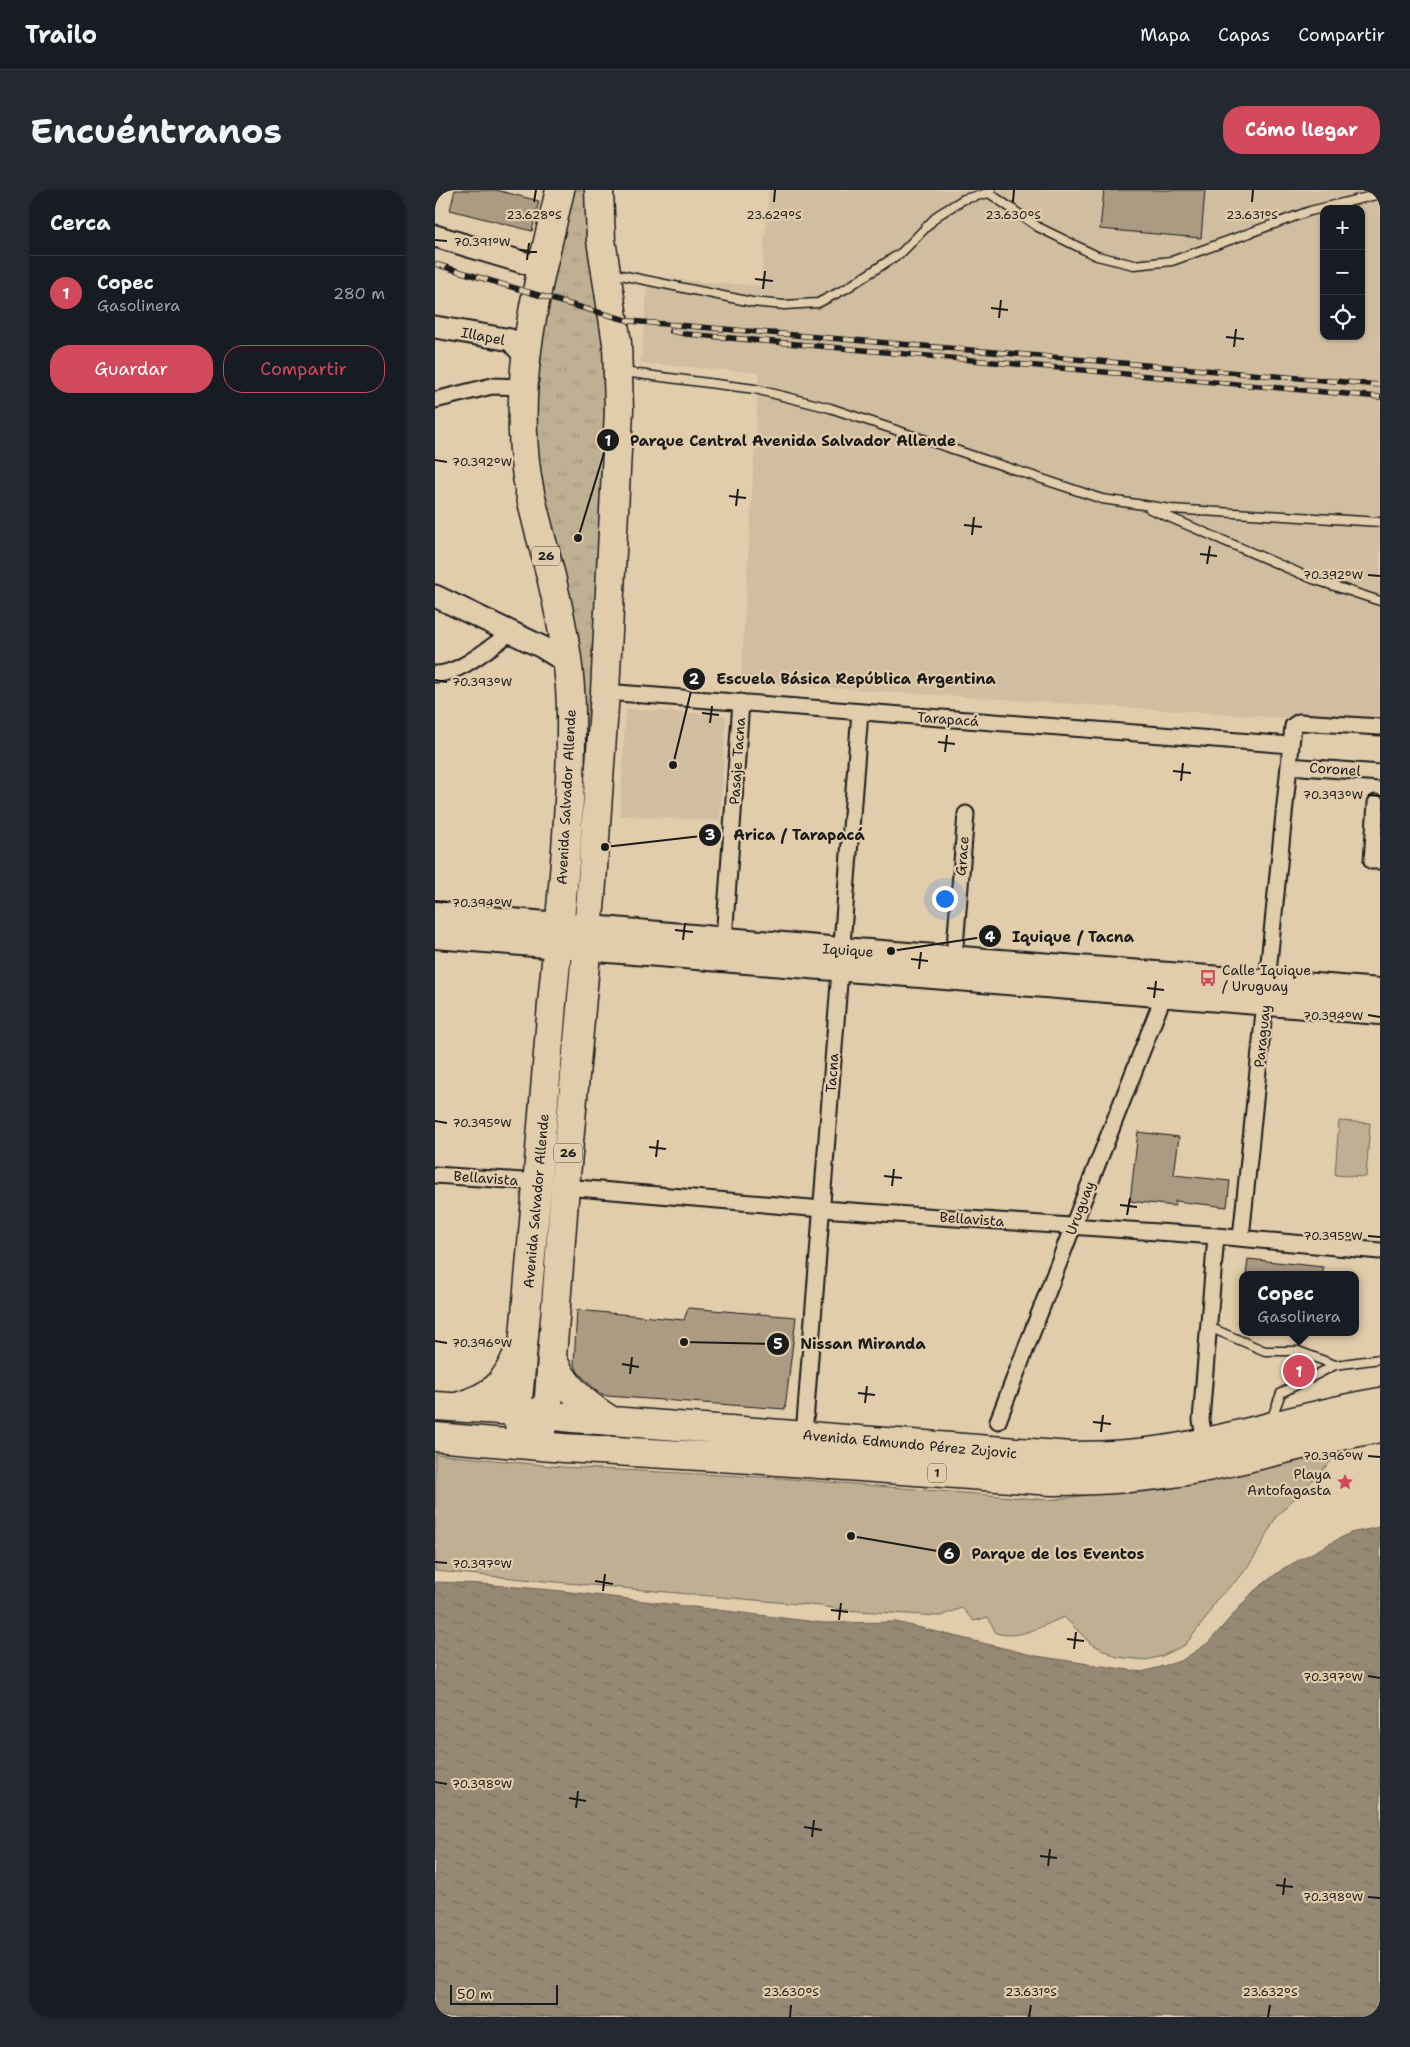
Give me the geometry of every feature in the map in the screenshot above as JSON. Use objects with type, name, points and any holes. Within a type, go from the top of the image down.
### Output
[{"type":"highway","name":"Avenida Salvador Allende","points":[[517,1411],[525,1333],[571,762],[571,711],[568,664],[556,596],[528,478],[523,433],[525,356],[542,268],[560,190]]},
{"type":"highway","name":"Avenida Salvador Allende","points":[[547,1415],[587,938],[605,692],[619,419],[619,371],[614,316],[601,240],[599,190]]},
{"type":"highway","points":[[445,1406],[491,1393],[503,1382],[517,1356],[525,1333]]},
{"type":"highway","points":[[552,1358],[572,1391],[593,1410],[611,1420]]},
{"type":"highway","name":"Avenida Edmundo Pérez Zujovic","points":[[445,1406],[1032,1454],[1107,1456],[1152,1452],[1205,1442],[1326,1412],[1380,1402]]},
{"type":"highway","points":[[517,1411],[518,1421],[528,1445]]},
{"type":"highway","points":[[528,1445],[544,1424],[547,1415]]},
{"type":"highway","name":"Avenida Edmundo Pérez Zujovic","points":[[435,1437],[1026,1480],[1085,1481],[1137,1478],[1195,1469],[1380,1428]]},
{"type":"main road","name":"Iquique","points":[[435,914],[558,936]]},
{"type":"main road","name":"Iquique","points":[[435,936],[558,936],[587,938],[841,959],[1164,995],[1380,991]]},
{"type":"main road","name":"Iquique","points":[[587,938],[724,939],[841,959],[954,958],[1266,993],[1380,1012]]},
{"type":"street","points":[[435,236],[542,268]]},
{"type":"street","name":"Illapel","points":[[435,327],[511,340],[525,356]]},
{"type":"street","points":[[435,400],[492,386],[523,387]]},
{"type":"street","points":[[435,596],[512,632],[568,664]]},
{"type":"street","points":[[435,674],[459,668],[512,632]]},
{"type":"street","name":"Tarapacá","points":[[605,692],[1291,744]]},
{"type":"street","name":"Pasaje Tacna","points":[[724,939],[741,702]]},
{"type":"street","name":"Tacna","points":[[804,1435],[860,712]]},
{"type":"street","name":"Paraguay","points":[[1241,1238],[1293,726],[1299,722],[1380,727]]},
{"type":"street","name":"Coronel","points":[[1289,766],[1380,773]]},
{"type":"street","points":[[1376,803],[1376,861]]},
{"type":"street","name":"Grace","points":[[954,958],[966,814]]},
{"type":"street","name":"Uruguay","points":[[998,1421],[1164,995]]},
{"type":"street","name":"Bellavista","points":[[435,1175],[537,1182]]},
{"type":"street","name":"Bellavista","points":[[565,1187],[822,1209],[1216,1236],[1380,1251]]},
{"type":"street","points":[[1205,1442],[1201,1420],[1216,1236]]},
{"type":"lane","points":[[605,272],[753,302],[784,305],[818,303],[847,288],[902,252],[938,215],[964,199],[990,192],[1038,226],[1097,256],[1134,265],[1172,261],[1310,211],[1380,194]]},
{"type":"lane","points":[[619,371],[755,389],[831,408],[1102,499],[1171,509],[1380,522]]},
{"type":"lane","points":[[1140,504],[1313,579],[1380,601]]},
{"type":"lane","points":[[1209,1327],[1265,1351],[1297,1351],[1335,1365]]},
{"type":"lane","points":[[1269,1427],[1281,1393],[1335,1365],[1380,1359]]},
{"type":"shaded area","points":[[769,190],[1380,190],[1380,724],[741,682],[759,373],[641,363],[648,278],[761,286]]},
{"type":"shaded area","points":[[626,709],[726,715],[720,821],[620,815]]},
{"type":"green space","points":[[571,190],[589,190],[608,377],[580,904],[571,903],[577,803],[532,403],[546,300]]},
{"type":"green space","points":[[1339,1121],[1370,1123],[1366,1177],[1335,1175]]},
{"type":"green space","points":[[545,1243],[553,1244],[544,1397],[528,1397]]},
{"type":"green space","points":[[1345,1447],[1276,1517],[1256,1555],[1240,1577],[1215,1601],[1207,1617],[1185,1645],[1162,1656],[1146,1660],[1117,1657],[1090,1643],[1064,1617],[1030,1631],[1005,1635],[996,1633],[988,1617],[974,1621],[962,1608],[940,1616],[844,1610],[821,1606],[435,1571],[435,1454],[562,1467],[779,1478],[1049,1500],[1168,1485]]},
{"type":"water","points":[[1380,1527],[1380,2017],[435,2017],[435,1582],[562,1591],[824,1623],[896,1622],[1036,1656],[1142,1672],[1181,1661],[1208,1643],[1254,1591],[1284,1568],[1350,1533]]},
{"type":"building","points":[[455,190],[496,190],[539,201],[532,231],[450,210]]},
{"type":"building","points":[[1104,190],[1205,190],[1201,238],[1100,229]]},
{"type":"building","points":[[1138,1132],[1179,1137],[1174,1175],[1230,1181],[1227,1207],[1175,1201],[1175,1206],[1130,1201]]},
{"type":"building","points":[[1248,1259],[1323,1267],[1323,1271],[1246,1271]]},
{"type":"building","points":[[688,1308],[796,1317],[785,1409],[607,1396],[596,1391],[578,1372],[574,1363],[577,1310],[684,1320]]},
{"type":"railway","points":[[435,264],[630,321],[1380,385]]},
{"type":"railway","points":[[671,331],[686,334],[1380,397]]},
{"type":"place","name":"Parque Central Avenida Salvador Allende","points":[[578,538]]},
{"type":"place","name":"Escuela Básica República Argentina","points":[[673,765]]},
{"type":"place","name":"Arica / Tarapacá","points":[[605,847]]},
{"type":"place","name":"Iquique / Tacna","points":[[891,951]]},
{"type":"place","name":"Calle Iquique / Uruguay","points":[[1208,978]]},
{"type":"place","name":"Nissan Miranda","points":[[684,1342]]},
{"type":"place","name":"Copec","points":[[1299,1371]]},
{"type":"place","name":"Playa Antofagasta","points":[[1345,1482]]},
{"type":"place","name":"Parque de los Eventos","points":[[851,1536]]}]
